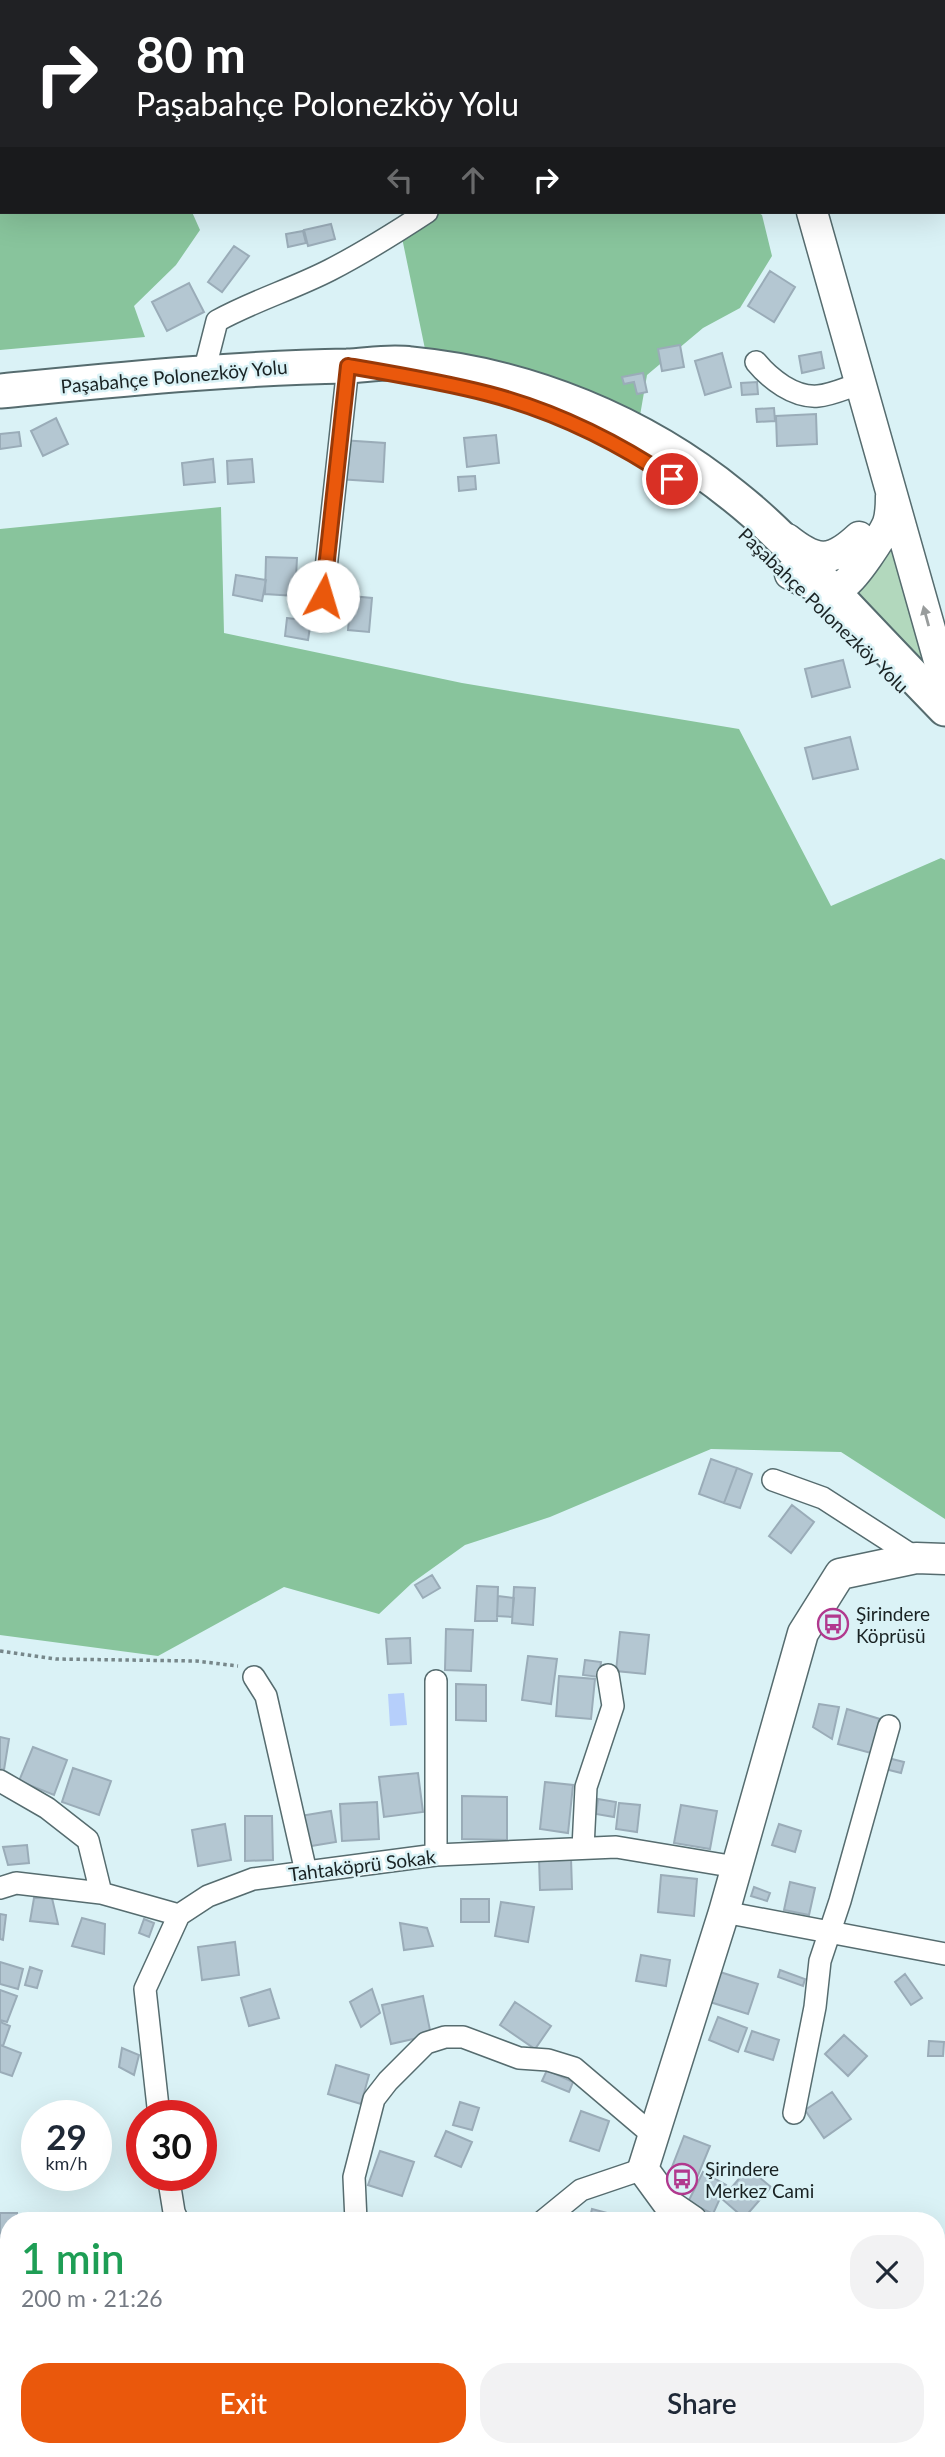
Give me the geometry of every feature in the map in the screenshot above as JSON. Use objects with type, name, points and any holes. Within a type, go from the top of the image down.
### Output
[{"type":"main road","points":[[813,214],[945,682]]},
{"type":"main road","name":"Paşabahçe Polonezköy Yolu","points":[[0,391],[204,372],[407,363],[451,368],[548,394],[619,422],[645,436],[700,471],[755,513],[945,729]]},
{"type":"main road","name":"Paşabahçe Polonezköy Yolu","points":[[348,366],[492,395],[585,429],[654,467],[748,534],[790,574],[828,599],[945,709]]},
{"type":"main road","points":[[828,599],[882,497],[886,468]]},
{"type":"main road","points":[[828,599],[849,581],[884,530],[891,510],[886,468]]},
{"type":"main road","points":[[755,513],[810,555],[831,557],[842,552],[859,537]]},
{"type":"main road","points":[[671,2212],[643,2169],[724,1912],[803,1633],[841,1574],[931,1558]]},
{"type":"street","points":[[204,372],[217,321],[240,308],[328,271],[386,239],[423,214]]},
{"type":"street","points":[[756,362],[769,377],[788,389],[817,396],[862,383]]},
{"type":"street","points":[[323,596],[348,366]]},
{"type":"street","points":[[773,1480],[823,1498],[931,1558]]},
{"type":"street","points":[[583,1848],[586,1787],[613,1706],[608,1675]]},
{"type":"street","points":[[254,1677],[266,1696],[306,1872]]},
{"type":"street","points":[[436,1681],[436,1854]]},
{"type":"street","points":[[794,2113],[815,2007],[820,1961],[889,1726]]},
{"type":"street","points":[[0,1781],[47,1808],[88,1840],[100,1894]]},
{"type":"street","name":"Tahtaköprü Sokak","points":[[179,1915],[208,1896],[253,1879],[436,1854],[616,1847],[736,1867]]},
{"type":"street","points":[[0,1888],[16,1883],[100,1894],[179,1915],[145,1989],[157,2100]]},
{"type":"street","points":[[724,1912],[945,1954]]},
{"type":"street","points":[[355,2212],[354,2177],[374,2099],[426,2043],[445,2037],[463,2037],[519,2058],[548,2060],[574,2068],[654,2136]]},
{"type":"street","points":[[554,2212],[581,2190],[643,2169]]},
{"type":"street","points":[[171,2191],[174,2212]]},
{"type":"path","points":[[0,1651],[56,1658],[196,1661],[242,1667],[254,1677]]},
{"type":"green space","points":[[0,214],[193,214],[200,230],[176,265],[134,306],[145,337],[0,350]]},
{"type":"green space","points":[[424,214],[760,214],[772,256],[740,308],[703,328],[647,375],[637,433],[425,349],[401,233]]},
{"type":"green space","points":[[221,507],[224,633],[462,683],[739,729],[831,906],[941,858],[945,860],[945,1519],[841,1452],[711,1449],[550,1517],[465,1545],[412,1583],[379,1614],[284,1587],[158,1656],[0,1635],[0,529]]},
{"type":"green space","points":[[895,520],[933,673],[853,597]]},
{"type":"water","points":[[404,1693],[407,1725],[390,1726],[388,1694]]},
{"type":"building","points":[[331,224],[335,239],[308,246],[304,230]]},
{"type":"building","points":[[303,231],[306,243],[288,247],[286,234]]},
{"type":"building","points":[[234,246],[249,256],[222,292],[208,282]]},
{"type":"building","points":[[770,271],[795,287],[774,322],[748,306]]},
{"type":"building","points":[[189,283],[204,312],[167,331],[152,302]]},
{"type":"building","points":[[680,345],[684,367],[662,371],[658,349]]},
{"type":"building","points":[[821,352],[824,368],[802,373],[799,356]]},
{"type":"building","points":[[722,353],[731,387],[705,395],[695,361]]},
{"type":"building","points":[[643,373],[647,392],[637,394],[634,382],[624,384],[622,377]]},
{"type":"building","points":[[757,382],[758,394],[742,395],[741,383]]},
{"type":"building","points":[[774,408],[775,421],[757,422],[756,409]]},
{"type":"building","points":[[816,414],[817,444],[777,446],[776,416]]},
{"type":"building","points":[[56,418],[68,444],[43,456],[31,431]]},
{"type":"building","points":[[19,432],[21,446],[0,449],[0,434]]},
{"type":"building","points":[[496,435],[499,463],[467,467],[464,438]]},
{"type":"building","points":[[341,440],[385,443],[383,482],[338,479]]},
{"type":"building","points":[[213,459],[215,482],[184,485],[182,463]]},
{"type":"building","points":[[252,459],[254,482],[228,484],[227,461]]},
{"type":"building","points":[[475,476],[476,489],[459,491],[458,477]]},
{"type":"building","points":[[266,557],[297,558],[295,596],[265,594]]},
{"type":"building","points":[[236,575],[266,580],[262,601],[233,595]]},
{"type":"building","points":[[351,596],[372,598],[369,632],[348,630]]},
{"type":"building","points":[[287,618],[311,621],[308,640],[285,636]]},
{"type":"building","points":[[843,660],[850,687],[812,697],[805,669]]},
{"type":"building","points":[[850,737],[858,769],[813,779],[805,748]]},
{"type":"building","points":[[711,1459],[737,1468],[724,1503],[699,1494]]},
{"type":"building","points":[[737,1468],[752,1474],[740,1508],[724,1503]]},
{"type":"building","points":[[792,1505],[814,1522],[791,1553],[769,1536]]},
{"type":"building","points":[[432,1575],[440,1588],[423,1598],[415,1585]]},
{"type":"building","points":[[477,1586],[498,1587],[497,1621],[475,1621]]},
{"type":"building","points":[[514,1587],[535,1588],[533,1625],[512,1623]]},
{"type":"building","points":[[498,1596],[514,1598],[512,1617],[497,1616]]},
{"type":"building","points":[[446,1629],[473,1630],[471,1671],[445,1670]]},
{"type":"building","points":[[620,1632],[649,1635],[645,1674],[616,1671]]},
{"type":"building","points":[[410,1638],[411,1663],[388,1664],[386,1639]]},
{"type":"building","points":[[528,1656],[557,1659],[551,1704],[522,1700]]},
{"type":"building","points":[[585,1660],[601,1662],[599,1677],[583,1675]]},
{"type":"building","points":[[559,1676],[595,1679],[591,1719],[556,1716]]},
{"type":"building","points":[[456,1684],[486,1685],[486,1721],[456,1720]]},
{"type":"building","points":[[819,1704],[839,1707],[832,1739],[813,1727]]},
{"type":"building","points":[[847,1709],[880,1719],[871,1753],[838,1744]]},
{"type":"building","points":[[0,1737],[9,1739],[4,1770],[0,1769]]},
{"type":"building","points":[[33,1747],[67,1760],[54,1795],[19,1781]]},
{"type":"building","points":[[888,1758],[904,1762],[901,1773],[885,1769]]},
{"type":"building","points":[[73,1768],[111,1781],[99,1815],[62,1802]]},
{"type":"building","points":[[418,1773],[423,1812],[384,1817],[379,1777]]},
{"type":"building","points":[[545,1782],[573,1785],[568,1833],[540,1829]]},
{"type":"building","points":[[462,1796],[507,1797],[507,1840],[462,1839]]},
{"type":"building","points":[[598,1799],[616,1802],[614,1817],[596,1814]]},
{"type":"building","points":[[377,1802],[379,1839],[342,1841],[340,1804]]},
{"type":"building","points":[[619,1803],[640,1805],[637,1832],[616,1829]]},
{"type":"building","points":[[681,1805],[717,1811],[710,1849],[674,1843]]},
{"type":"building","points":[[331,1811],[336,1842],[305,1847],[300,1816]]},
{"type":"building","points":[[245,1816],[272,1816],[273,1860],[245,1861]]},
{"type":"building","points":[[225,1824],[231,1860],[198,1866],[192,1830]]},
{"type":"building","points":[[779,1824],[801,1831],[795,1852],[772,1845]]},
{"type":"building","points":[[27,1845],[29,1863],[8,1865],[3,1847]]},
{"type":"building","points":[[539,1858],[571,1858],[572,1889],[540,1890]]},
{"type":"building","points":[[661,1875],[697,1879],[694,1916],[658,1912]]},
{"type":"building","points":[[790,1882],[815,1888],[809,1915],[784,1910]]},
{"type":"building","points":[[754,1887],[770,1893],[767,1901],[751,1896]]},
{"type":"building","points":[[34,1898],[52,1898],[58,1924],[30,1921]]},
{"type":"building","points":[[461,1899],[489,1899],[489,1922],[461,1922]]},
{"type":"building","points":[[501,1902],[534,1907],[528,1942],[495,1936]]},
{"type":"building","points":[[0,1914],[6,1915],[3,1940],[0,1939]]},
{"type":"building","points":[[82,1918],[105,1924],[104,1954],[72,1946]]},
{"type":"building","points":[[144,1919],[154,1923],[149,1937],[139,1933]]},
{"type":"building","points":[[400,1923],[427,1928],[433,1946],[404,1950]]},
{"type":"building","points":[[235,1942],[239,1975],[202,1980],[198,1947]]},
{"type":"building","points":[[641,1955],[670,1960],[666,1986],[636,1981]]},
{"type":"building","points":[[0,1962],[23,1969],[18,1989],[0,1984]]},
{"type":"building","points":[[30,1967],[42,1971],[37,1988],[25,1985]]},
{"type":"building","points":[[780,1970],[805,1979],[803,1986],[778,1977]]},
{"type":"building","points":[[720,1972],[758,1984],[748,2014],[710,2002]]},
{"type":"building","points":[[905,1974],[922,1998],[911,2005],[895,1982]]},
{"type":"building","points":[[270,1989],[279,2018],[249,2026],[241,1998]]},
{"type":"building","points":[[372,1989],[380,2013],[361,2027],[350,2002]]},
{"type":"building","points":[[0,1990],[17,1996],[7,2022],[0,2020]]},
{"type":"building","points":[[423,1996],[431,2035],[391,2044],[382,2005]]},
{"type":"building","points":[[515,2002],[551,2026],[535,2049],[500,2025]]},
{"type":"building","points":[[718,2017],[747,2028],[738,2052],[709,2040]]},
{"type":"building","points":[[0,2022],[10,2026],[3,2046],[0,2045]]},
{"type":"building","points":[[752,2031],[779,2040],[773,2060],[745,2051]]},
{"type":"building","points":[[844,2035],[867,2056],[848,2076],[825,2054]]},
{"type":"building","points":[[929,2041],[944,2042],[943,2056],[928,2056]]},
{"type":"building","points":[[0,2045],[21,2053],[12,2076],[0,2072]]},
{"type":"building","points":[[122,2048],[139,2055],[134,2075],[119,2067]]},
{"type":"building","points":[[336,2065],[369,2075],[361,2104],[328,2094]]},
{"type":"building","points":[[547,2070],[573,2082],[569,2092],[542,2081]]},
{"type":"building","points":[[832,2092],[851,2119],[824,2138],[805,2110]]},
{"type":"building","points":[[460,2102],[479,2108],[472,2130],[453,2125]]},
{"type":"building","points":[[581,2111],[609,2121],[599,2151],[570,2141]]},
{"type":"building","points":[[446,2131],[472,2142],[461,2167],[435,2156]]},
{"type":"building","points":[[684,2136],[710,2146],[692,2190],[667,2180]]},
{"type":"building","points":[[380,2151],[414,2162],[402,2196],[368,2185]]},
{"type":"building","points":[[748,2168],[771,2187],[749,2212],[737,2212],[722,2199]]},
{"type":"building","points":[[703,2172],[726,2185],[714,2212],[688,2202]]},
{"type":"place","name":"Şirindere Köprüsü","points":[[833,1624]]},
{"type":"place","name":"Şirindere Merkez Cami","points":[[682,2179]]},
{"type":"route","points":[[323,596],[348,366],[459,386],[537,410],[585,429],[672,479]]}]
